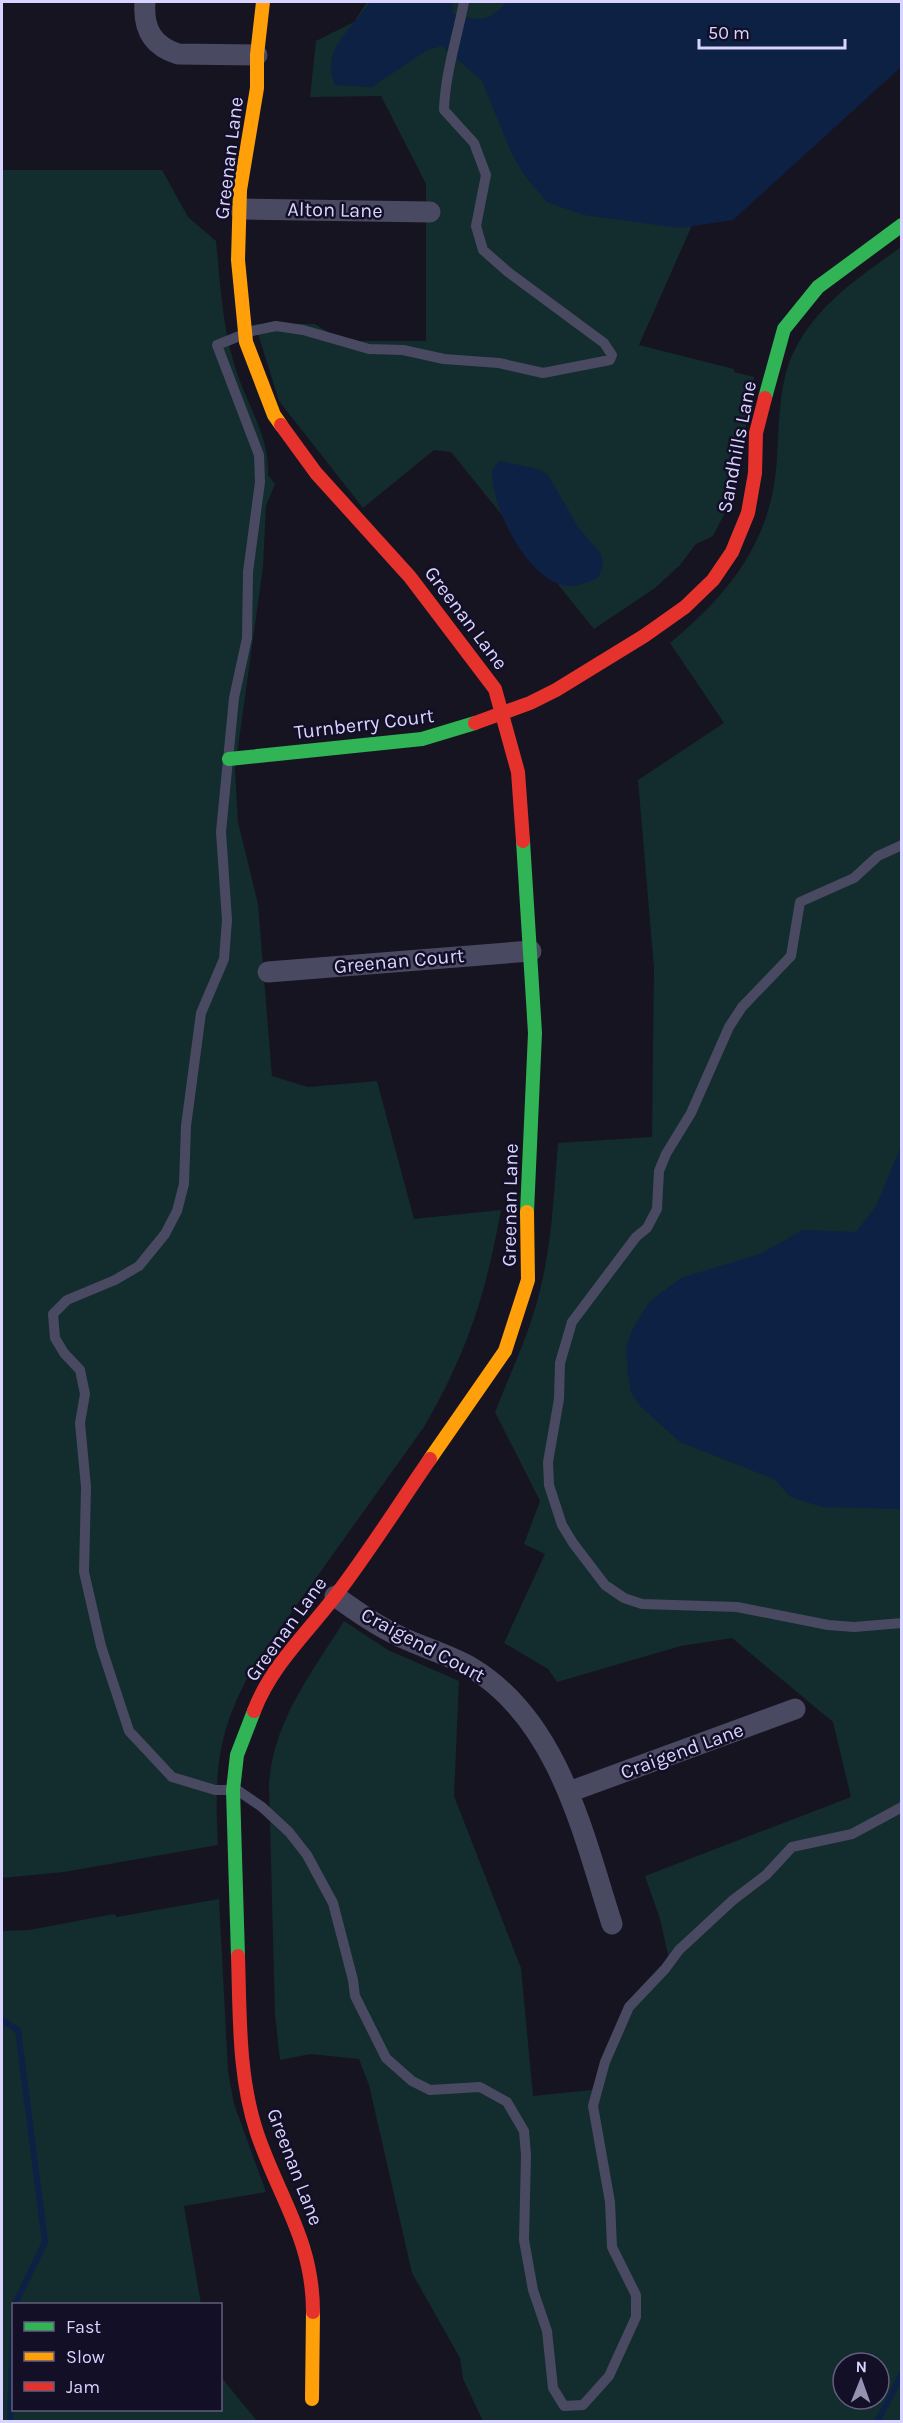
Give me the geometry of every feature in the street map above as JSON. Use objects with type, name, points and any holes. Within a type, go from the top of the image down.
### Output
[{"type":"street","points":[[145,2],[144,18],[149,34],[167,50],[178,54],[257,55]]},
{"type":"street","name":"Greenan Lane","points":[[263,2],[257,55],[257,88],[244,160],[240,209],[238,260],[245,334],[274,415],[316,473],[396,560],[485,672],[495,689],[518,772],[536,1033],[527,1218],[528,1280],[505,1350],[335,1596],[307,1627],[262,1690],[237,1755],[233,1790],[243,2073],[257,2133],[306,2249],[313,2289],[312,2399]]},
{"type":"street","name":"Alton Lane","points":[[240,209],[430,212]]},
{"type":"street","name":"Sandhills Lane","points":[[501,712],[556,690],[644,636],[684,607],[713,580],[732,552],[748,513],[755,473],[756,433],[784,329],[818,287],[902,225]]},
{"type":"street","name":"Turnberry Court","points":[[229,759],[422,739],[452,732],[501,712]]},
{"type":"street","name":"Greenan Court","points":[[268,972],[531,951]]},
{"type":"street","name":"Craigend Court","points":[[335,1596],[376,1624],[471,1667],[493,1683],[528,1720],[569,1792],[612,1924]]},
{"type":"street","name":"Craigend Lane","points":[[569,1792],[795,1709]]},
{"type":"lane","points":[[464,2],[451,69],[445,84],[444,110],[474,143],[486,175],[476,226],[483,250],[507,272],[604,343],[612,355],[610,360],[543,374],[499,363],[444,359],[403,350],[369,349],[303,330],[276,326],[245,334],[217,345],[259,455],[260,482],[248,572],[247,638],[234,698],[221,832],[227,920],[225,959],[201,1013],[186,1126],[184,1184],[177,1211],[165,1234],[139,1266],[115,1280],[67,1300],[54,1314],[52,1321],[59,1346],[80,1370],[85,1394],[80,1423],[86,1487],[84,1572],[101,1646],[129,1731],[172,1777],[215,1790],[233,1790],[262,1807],[289,1832],[307,1855],[333,1902],[355,1996],[386,2058],[412,2081],[430,2090],[480,2087],[507,2102],[524,2131],[526,2155],[524,2240],[533,2290],[548,2331],[553,2388],[564,2406],[583,2405],[597,2393],[616,2365],[636,2317],[636,2295],[612,2247],[610,2202],[593,2106],[605,2062],[629,2007],[665,1970],[679,1950],[733,1900],[766,1875],[792,1847],[852,1834],[902,1807]]},
{"type":"lane","points":[[902,845],[878,856],[854,878],[800,902],[796,938],[790,956],[742,1007],[729,1027],[691,1113],[666,1154],[659,1171],[657,1209],[647,1228],[636,1237],[572,1322],[560,1363],[559,1400],[548,1462],[549,1485],[562,1525],[587,1564],[605,1585],[624,1598],[642,1604],[737,1607],[828,1625],[854,1627],[902,1623]]},
{"type":"green space","points":[[367,2],[901,2],[697,214],[639,345],[734,369],[734,372],[754,377],[735,493],[713,536],[696,544],[680,565],[655,588],[594,629],[451,452],[434,450],[363,508],[279,401],[255,324],[315,324],[343,341],[426,341],[426,184],[381,96],[310,97],[316,41],[354,22]]},
{"type":"green space","points":[[2,170],[162,170],[188,217],[216,241],[229,345],[237,374],[265,445],[268,475],[275,484],[266,506],[263,567],[235,769],[238,822],[258,904],[272,1076],[308,1087],[377,1081],[414,1219],[501,1210],[489,1269],[473,1322],[439,1400],[424,1427],[256,1662],[233,1709],[221,1750],[218,1771],[218,1845],[64,1872],[2,1878]]},
{"type":"green space","points":[[901,247],[901,2421],[483,2421],[463,2379],[460,2358],[412,2273],[369,2085],[359,2059],[311,2054],[280,2060],[275,2015],[269,1784],[272,1761],[286,1718],[296,1698],[344,1621],[388,1650],[459,1681],[454,1796],[521,1968],[533,2096],[601,2089],[626,2015],[669,1959],[660,1919],[645,1876],[851,1797],[833,1722],[732,1638],[681,1646],[557,1682],[548,1669],[504,1643],[545,1554],[524,1544],[540,1501],[495,1412],[526,1337],[540,1290],[550,1236],[558,1143],[652,1137],[654,968],[638,780],[724,723],[670,643],[712,604],[745,562],[767,513],[774,486],[784,383],[792,355],[820,313],[859,278]]},
{"type":"green space","points":[[219,1899],[228,2071],[234,2104],[266,2192],[184,2206],[201,2303],[12,2303],[12,2411],[222,2411],[222,2378],[257,2421],[2,2422],[3,1931],[29,1930],[114,1914],[117,1917]]},
{"type":"water","points":[[370,2],[452,2],[453,14],[477,19],[494,14],[507,2],[901,2],[901,67],[733,220],[680,228],[584,215],[547,202],[525,176],[512,154],[482,81],[442,46],[427,50],[372,87],[335,85],[331,72],[331,60],[335,50]]},
{"type":"water","points":[[499,461],[538,469],[548,475],[578,527],[601,554],[603,566],[598,578],[578,585],[566,586],[551,580],[537,570],[525,556],[504,521],[493,485],[492,470]]},
{"type":"water","points":[[901,1146],[901,1509],[822,1507],[791,1497],[774,1479],[680,1442],[640,1406],[631,1392],[626,1349],[632,1330],[650,1301],[681,1278],[760,1254],[803,1230],[856,1232],[876,1206]]},
{"type":"waterway","points":[[2,2020],[18,2030],[45,2242],[15,2303]]},
{"type":"waterway","points":[[10,2422],[12,2365]]},
{"type":"waterway","points":[[877,2422],[902,2374]]},
{"type":"traffic: fast","points":[[765,398],[784,329],[818,287],[902,225]]},
{"type":"traffic: fast","points":[[229,759],[422,739],[475,723]]},
{"type":"traffic: fast","points":[[523,841],[535,1033],[527,1212]]},
{"type":"traffic: fast","points":[[238,1956],[233,1790],[237,1755],[254,1711]]},
{"type":"traffic: slow","points":[[263,2],[257,55],[257,88],[240,190],[238,260],[246,342],[274,415],[281,425]]},
{"type":"traffic: slow","points":[[430,1459],[505,1351],[528,1280],[527,1212]]},
{"type":"traffic: slow","points":[[312,2399],[313,2312]]},
{"type":"traffic: jam","points":[[475,723],[530,703],[556,690],[644,636],[685,607],[713,580],[732,552],[748,513],[755,473],[756,433],[765,398]]},
{"type":"traffic: jam","points":[[281,425],[316,473],[410,577],[495,689],[518,772],[523,841]]},
{"type":"traffic: jam","points":[[254,1711],[270,1679],[290,1650],[348,1579],[430,1459]]},
{"type":"traffic: jam","points":[[238,1956],[241,2045],[246,2090],[257,2133],[301,2241],[311,2286],[313,2312]]}]
